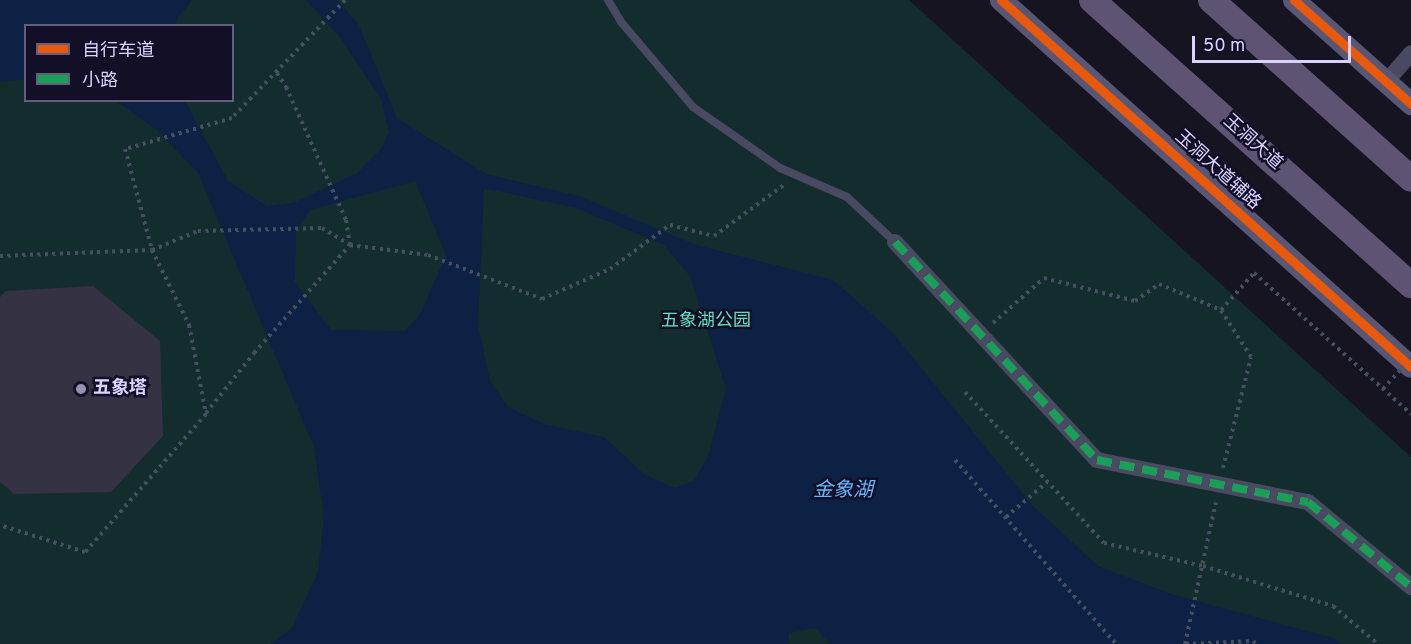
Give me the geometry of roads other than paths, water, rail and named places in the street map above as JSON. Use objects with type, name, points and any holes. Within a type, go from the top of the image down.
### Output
[{"type":"main road","name":"玉洞大道","points":[[1092,0],[1411,285]]},
{"type":"main road","points":[[1211,0],[1411,179]]},
{"type":"street","name":"玉洞大道辅路","points":[[1001,0],[1411,367]]},
{"type":"street","points":[[1294,0],[1411,104]]},
{"type":"street","points":[[1386,82],[1411,53]]},
{"type":"street","points":[[895,242],[1097,460],[1308,502],[1411,587]]},
{"type":"lane","points":[[608,0],[622,23],[693,107],[780,168],[847,197],[895,242]]},
{"type":"water","points":[[0,0],[192,0],[175,24],[24,24],[24,79],[0,82]]},
{"type":"water","name":"金象湖","points":[[306,0],[337,0],[358,23],[397,118],[486,174],[579,196],[696,245],[833,280],[892,332],[1033,506],[1098,566],[1171,594],[1333,638],[1341,644],[830,644],[815,628],[789,633],[788,644],[271,644],[292,628],[318,572],[324,517],[314,447],[198,173],[157,130],[117,102],[186,102],[228,181],[267,206],[293,203],[357,173],[380,150],[389,132],[381,99],[339,36]],"holes":[[[415,181],[446,255],[420,314],[405,331],[331,330],[295,282],[296,231],[310,210]],[[484,188],[576,208],[664,245],[690,276],[726,389],[708,456],[694,481],[675,488],[645,475],[604,437],[544,424],[508,407],[490,381],[478,325]]]},
{"type":"place","name":"五象塔","points":[[81,389]]},
{"type":"park label","name":"五象湖公园","points":[[706,322]]}]
